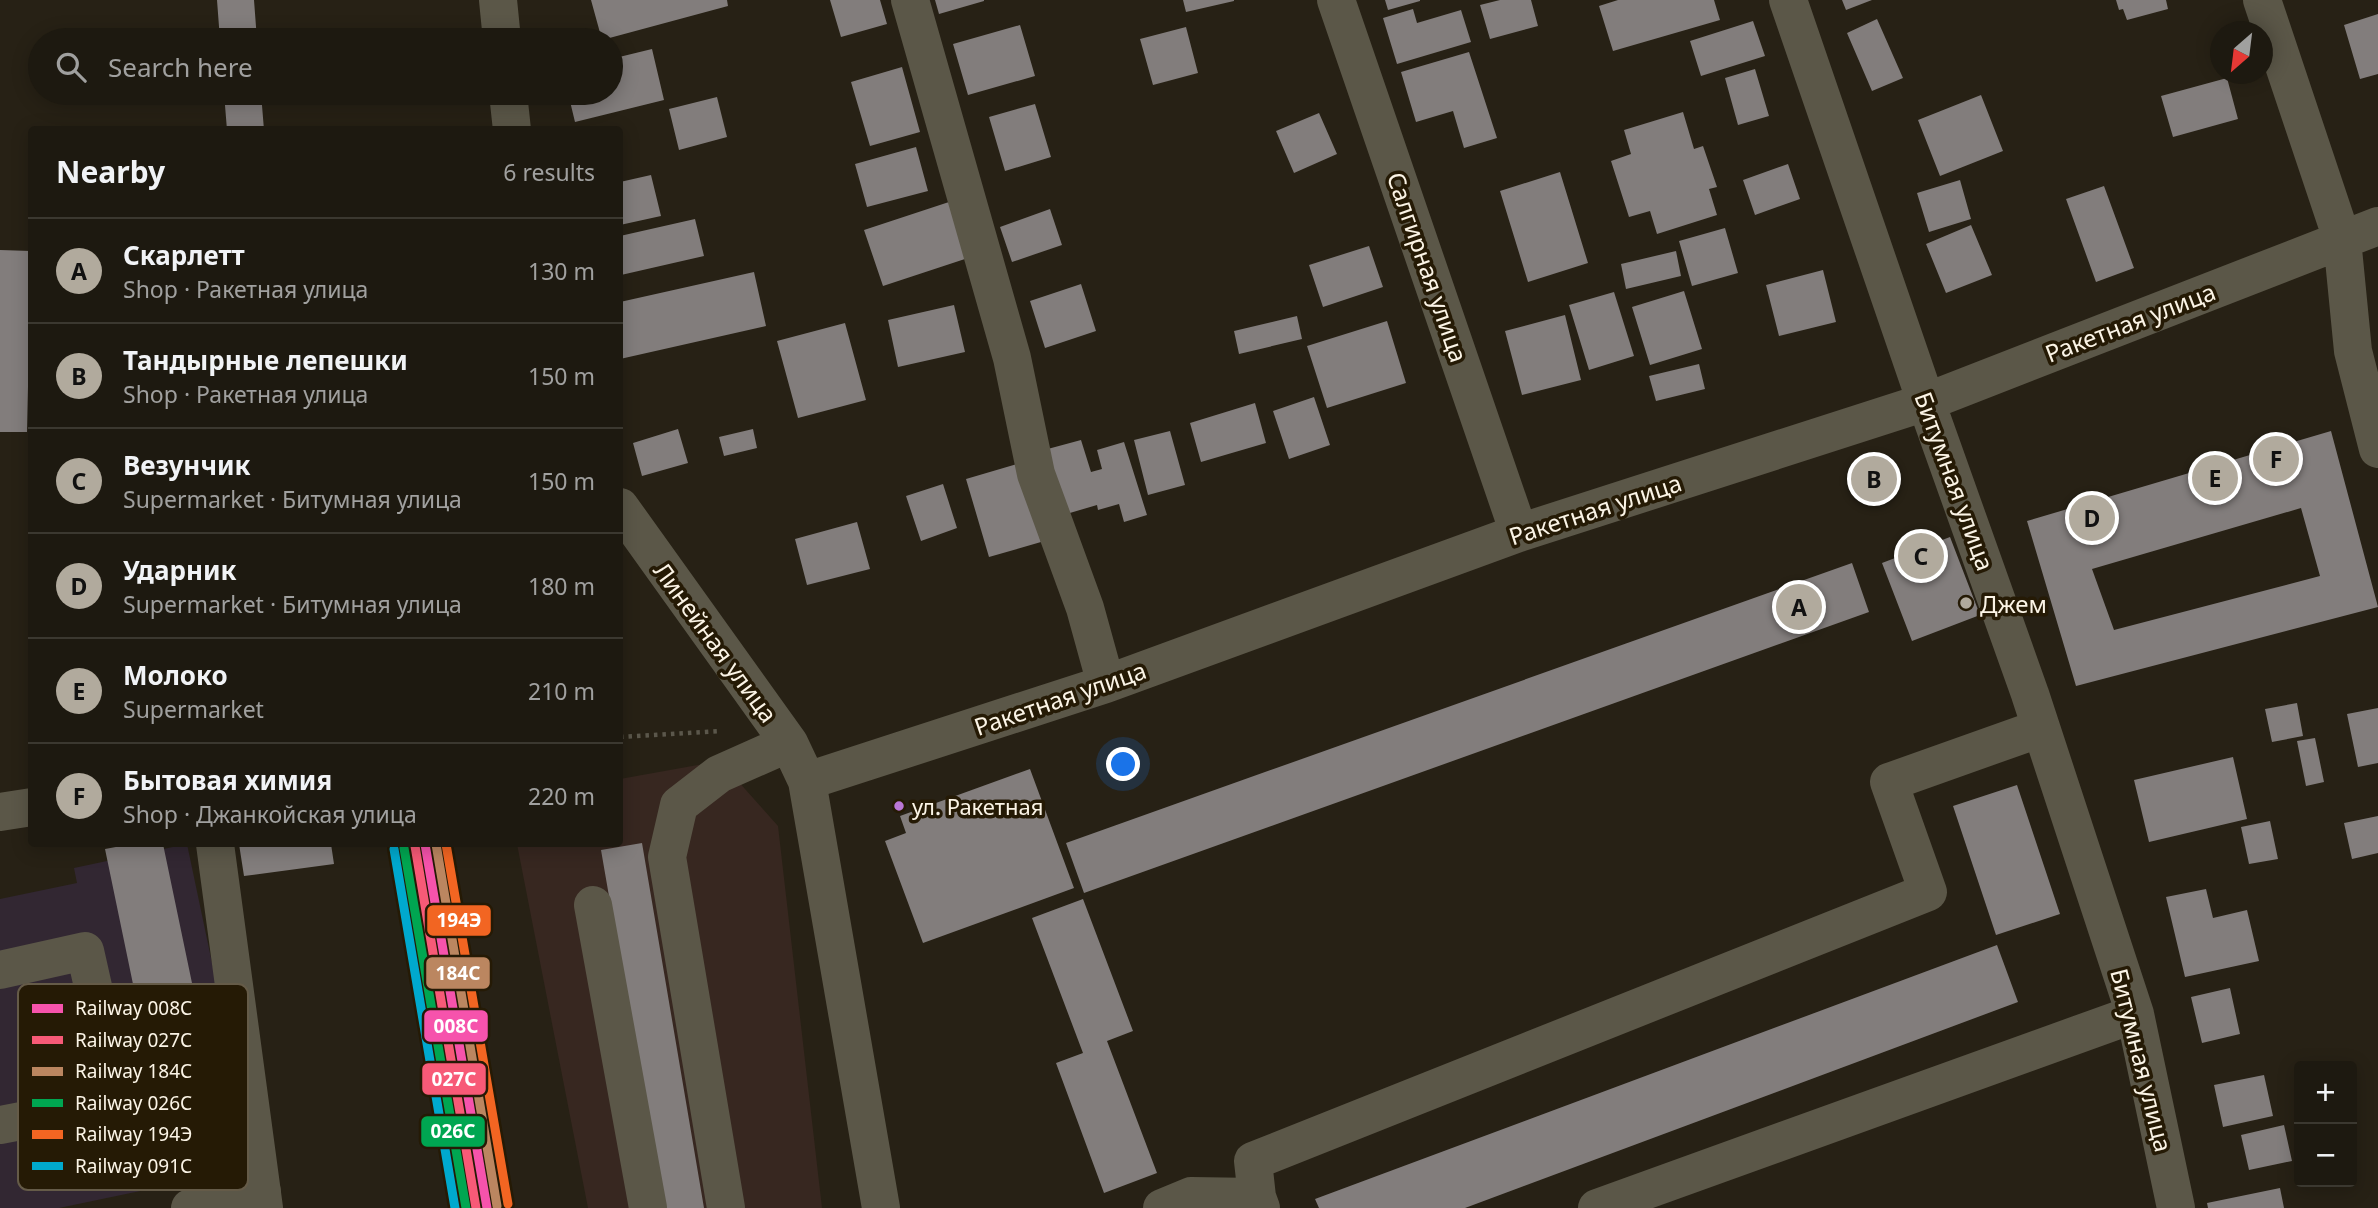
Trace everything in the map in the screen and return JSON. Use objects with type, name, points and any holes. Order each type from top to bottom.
[{"type":"street","points":[[498,0],[501,28]]},
{"type":"street","points":[[911,0],[1012,358],[1036,474],[1085,608],[1106,684]]},
{"type":"street","name":"Салгирная улица","points":[[1336,0],[1520,533]]},
{"type":"street","name":"Битумная улица","points":[[1788,0],[2041,728],[2136,1014],[2176,1208]]},
{"type":"street","points":[[2262,0],[2342,239],[2353,351],[2378,449]]},
{"type":"street","points":[[509,105],[512,126]]},
{"type":"street","name":"Ракетная улица","points":[[807,781],[1106,684],[1520,533],[1926,402],[2378,226]]},
{"type":"street","name":"Линейная улица","points":[[623,511],[789,743],[807,781],[881,1208]]},
{"type":"street","points":[[1162,1208],[1191,1196],[1259,1202],[1253,1161],[1928,892],[1889,782],[2041,728]]},
{"type":"street","points":[[726,1208],[667,858],[679,805],[719,774],[789,743]]},
{"type":"street","points":[[0,812],[28,808]]},
{"type":"street","points":[[215,847],[234,984]]},
{"type":"street","points":[[593,905],[648,1208]]},
{"type":"street","points":[[0,970],[85,951],[92,984]]},
{"type":"street","points":[[1597,1208],[2136,1014]]},
{"type":"street","points":[[190,1208],[263,1200],[248,1089]]},
{"type":"street","points":[[0,1125],[18,1122]]},
{"type":"shaded area","points":[[720,761],[778,826],[822,1208],[588,1208],[518,847],[623,847],[623,778]]},
{"type":"shaded area","points":[[173,847],[188,847],[216,984],[18,984],[18,1190],[145,1190],[59,1208],[0,1208],[0,899],[77,883],[74,868]]},
{"type":"shaded area","points":[[248,1134],[255,1167],[248,1168]]},
{"type":"building","points":[[217,0],[254,0],[256,28],[219,28]]},
{"type":"building","points":[[591,0],[727,0],[728,6],[623,34],[623,28],[599,28]]},
{"type":"building","points":[[830,0],[880,0],[887,24],[841,37]]},
{"type":"building","points":[[935,0],[984,0],[984,1],[939,14]]},
{"type":"building","points":[[1183,0],[1234,0],[1234,1],[1186,12]]},
{"type":"building","points":[[1385,0],[1420,0],[1420,1],[1388,10]]},
{"type":"building","points":[[1500,0],[1531,0],[1538,26],[1490,39],[1480,5]]},
{"type":"building","points":[[1618,0],[1714,0],[1720,20],[1613,51],[1599,6]]},
{"type":"building","points":[[1842,0],[1872,0],[1846,10]]},
{"type":"building","points":[[2116,0],[2166,0],[2168,9],[2127,20],[2123,9],[2119,10]]},
{"type":"building","points":[[1413,9],[1417,23],[1461,10],[1471,42],[1397,64],[1383,18]]},
{"type":"building","points":[[2378,14],[2378,74],[2360,79],[2344,25]]},
{"type":"building","points":[[1877,19],[1903,78],[1872,91],[1847,33]]},
{"type":"building","points":[[1753,21],[1765,56],[1701,76],[1690,41]]},
{"type":"building","points":[[1020,25],[1035,76],[968,95],[953,44]]},
{"type":"building","points":[[1186,27],[1198,73],[1153,85],[1140,39]]},
{"type":"building","points":[[652,49],[664,100],[575,122],[571,105],[623,105],[623,56]]},
{"type":"building","points":[[1469,52],[1497,138],[1464,148],[1453,111],[1416,122],[1401,72]]},
{"type":"building","points":[[902,67],[920,132],[870,146],[851,82]]},
{"type":"building","points":[[1755,69],[1769,116],[1738,125],[1725,78]]},
{"type":"building","points":[[2210,83],[2229,84],[2238,119],[2173,137],[2161,96]]},
{"type":"building","points":[[1981,95],[2003,151],[1940,176],[1918,120]]},
{"type":"building","points":[[717,97],[727,137],[679,150],[669,109]]},
{"type":"building","points":[[1035,104],[1051,157],[1005,171],[989,117]]},
{"type":"building","points":[[225,105],[262,105],[264,126],[227,126]]},
{"type":"building","points":[[1683,112],[1694,149],[1703,146],[1717,187],[1709,189],[1717,215],[1657,234],[1650,211],[1629,217],[1611,161],[1631,154],[1624,130]]},
{"type":"building","points":[[1319,113],[1337,154],[1294,173],[1276,131]]},
{"type":"building","points":[[916,147],[928,191],[867,207],[855,164]]},
{"type":"building","points":[[1788,164],[1800,199],[1755,215],[1743,180]]},
{"type":"building","points":[[1560,172],[1588,263],[1528,282],[1500,191]]},
{"type":"building","points":[[651,175],[661,216],[623,224],[623,181]]},
{"type":"building","points":[[1960,180],[1971,219],[1929,232],[1917,193]]},
{"type":"building","points":[[2104,186],[2134,268],[2096,282],[2066,199]]},
{"type":"building","points":[[952,201],[971,257],[883,286],[864,230]]},
{"type":"building","points":[[1050,209],[1062,245],[1012,262],[1000,227]]},
{"type":"building","points":[[695,219],[704,256],[623,275],[623,235]]},
{"type":"building","points":[[1971,225],[1992,275],[1946,293],[1926,244]]},
{"type":"building","points":[[1725,228],[1738,273],[1692,286],[1679,241]]},
{"type":"building","points":[[1369,246],[1383,287],[1323,307],[1309,265]]},
{"type":"building","points":[[0,250],[28,251],[27,432],[0,432]]},
{"type":"building","points":[[1676,251],[1681,276],[1626,289],[1621,264]]},
{"type":"building","points":[[1823,270],[1836,322],[1779,336],[1766,285]]},
{"type":"building","points":[[754,272],[766,326],[623,358],[623,301]]},
{"type":"building","points":[[1081,284],[1096,331],[1045,348],[1030,301]]},
{"type":"building","points":[[1684,291],[1702,349],[1650,365],[1632,307]]},
{"type":"building","points":[[1614,292],[1634,356],[1589,370],[1569,305]]},
{"type":"building","points":[[954,305],[965,352],[898,367],[888,320]]},
{"type":"building","points":[[1565,315],[1581,380],[1522,395],[1505,331]]},
{"type":"building","points":[[1297,316],[1302,339],[1239,354],[1234,331]]},
{"type":"building","points":[[1387,321],[1406,383],[1327,408],[1307,346]]},
{"type":"building","points":[[845,323],[866,400],[798,418],[777,341]]},
{"type":"building","points":[[1699,364],[1705,389],[1656,401],[1649,376]]},
{"type":"building","points":[[1314,397],[1330,445],[1289,459],[1273,411]]},
{"type":"building","points":[[1255,403],[1266,443],[1201,462],[1190,423]]},
{"type":"building","points":[[678,429],[688,463],[642,476],[633,443]]},
{"type":"building","points":[[753,429],[757,448],[724,456],[719,437]]},
{"type":"building","points":[[1170,431],[1185,485],[1148,495],[1134,440]]},
{"type":"building","points":[[2331,431],[2378,607],[2076,686],[2027,521]],"holes":[[[2301,508],[2320,576],[2114,630],[2092,569]]]},
{"type":"building","points":[[1081,440],[1091,472],[1102,469],[1097,450],[1124,442],[1147,515],[1124,522],[1119,504],[1098,510],[1097,505],[1063,515],[1044,450]]},
{"type":"building","points":[[1017,464],[1041,542],[989,557],[966,479]]},
{"type":"building","points":[[943,484],[957,528],[921,541],[906,496]]},
{"type":"building","points":[[857,522],[870,569],[807,585],[795,539]]},
{"type":"building","points":[[1950,537],[1980,615],[1912,641],[1882,563]]},
{"type":"building","points":[[1852,563],[1869,612],[1084,893],[1066,843]]},
{"type":"building","points":[[2297,703],[2303,736],[2272,742],[2265,709]]},
{"type":"building","points":[[2378,708],[2378,763],[2358,767],[2347,714]]},
{"type":"building","points":[[2315,738],[2324,782],[2306,786],[2297,741]]},
{"type":"building","points":[[2233,757],[2247,819],[2149,842],[2134,780]]},
{"type":"building","points":[[1030,769],[1074,888],[923,943],[885,841],[906,833],[900,816]]},
{"type":"building","points":[[2017,785],[2060,914],[1996,935],[1953,806]]},
{"type":"building","points":[[2378,816],[2378,853],[2352,859],[2344,823]]},
{"type":"building","points":[[2270,821],[2278,859],[2249,864],[2241,827]]},
{"type":"building","points":[[642,843],[704,1208],[663,1208],[601,850]]},
{"type":"building","points":[[164,847],[192,984],[133,984],[105,849]]},
{"type":"building","points":[[239,847],[331,847],[334,864],[244,876]]},
{"type":"building","points":[[2206,889],[2213,918],[2247,910],[2259,961],[2185,977],[2166,897]]},
{"type":"building","points":[[1083,899],[1133,1031],[1107,1041],[1157,1173],[1104,1193],[1056,1063],[1083,1053],[1032,918]]},
{"type":"building","points":[[1997,945],[2018,1002],[1465,1208],[1319,1208],[1315,1199]]},
{"type":"building","points":[[2230,988],[2240,1034],[2202,1043],[2191,997]]},
{"type":"building","points":[[2264,1075],[2273,1116],[2223,1127],[2214,1085]]},
{"type":"building","points":[[2284,1125],[2292,1161],[2249,1170],[2241,1135]]},
{"type":"building","points":[[2280,1188],[2284,1208],[2208,1208],[2207,1203]]},
{"type":"rail line","name":"027С","points":[[415,847],[476,1208]]},
{"type":"rail line","name":"008С","points":[[426,847],[487,1208]]},
{"type":"rail line","name":"184С","points":[[437,847],[497,1206]]},
{"type":"rail line","name":"194Э","points":[[447,847],[508,1204]]},
{"type":"rail line","name":"026С","points":[[404,848],[466,1208]]},
{"type":"rail line","name":"091С","points":[[394,849],[455,1208]]},
{"type":"place","name":"Бытовая химия","points":[[2276,459]]},
{"type":"place","name":"Молоко","points":[[2215,478]]},
{"type":"place","name":"Тандырные лепешки","points":[[1874,479]]},
{"type":"place","name":"Ударник","points":[[2092,518]]},
{"type":"place","name":"Везунчик","points":[[1921,556]]},
{"type":"place","name":"Джем","points":[[1966,603]]},
{"type":"place","name":"Скарлетт","points":[[1799,607]]},
{"type":"place","name":"ул. Ракетная","points":[[899,806]]}]
